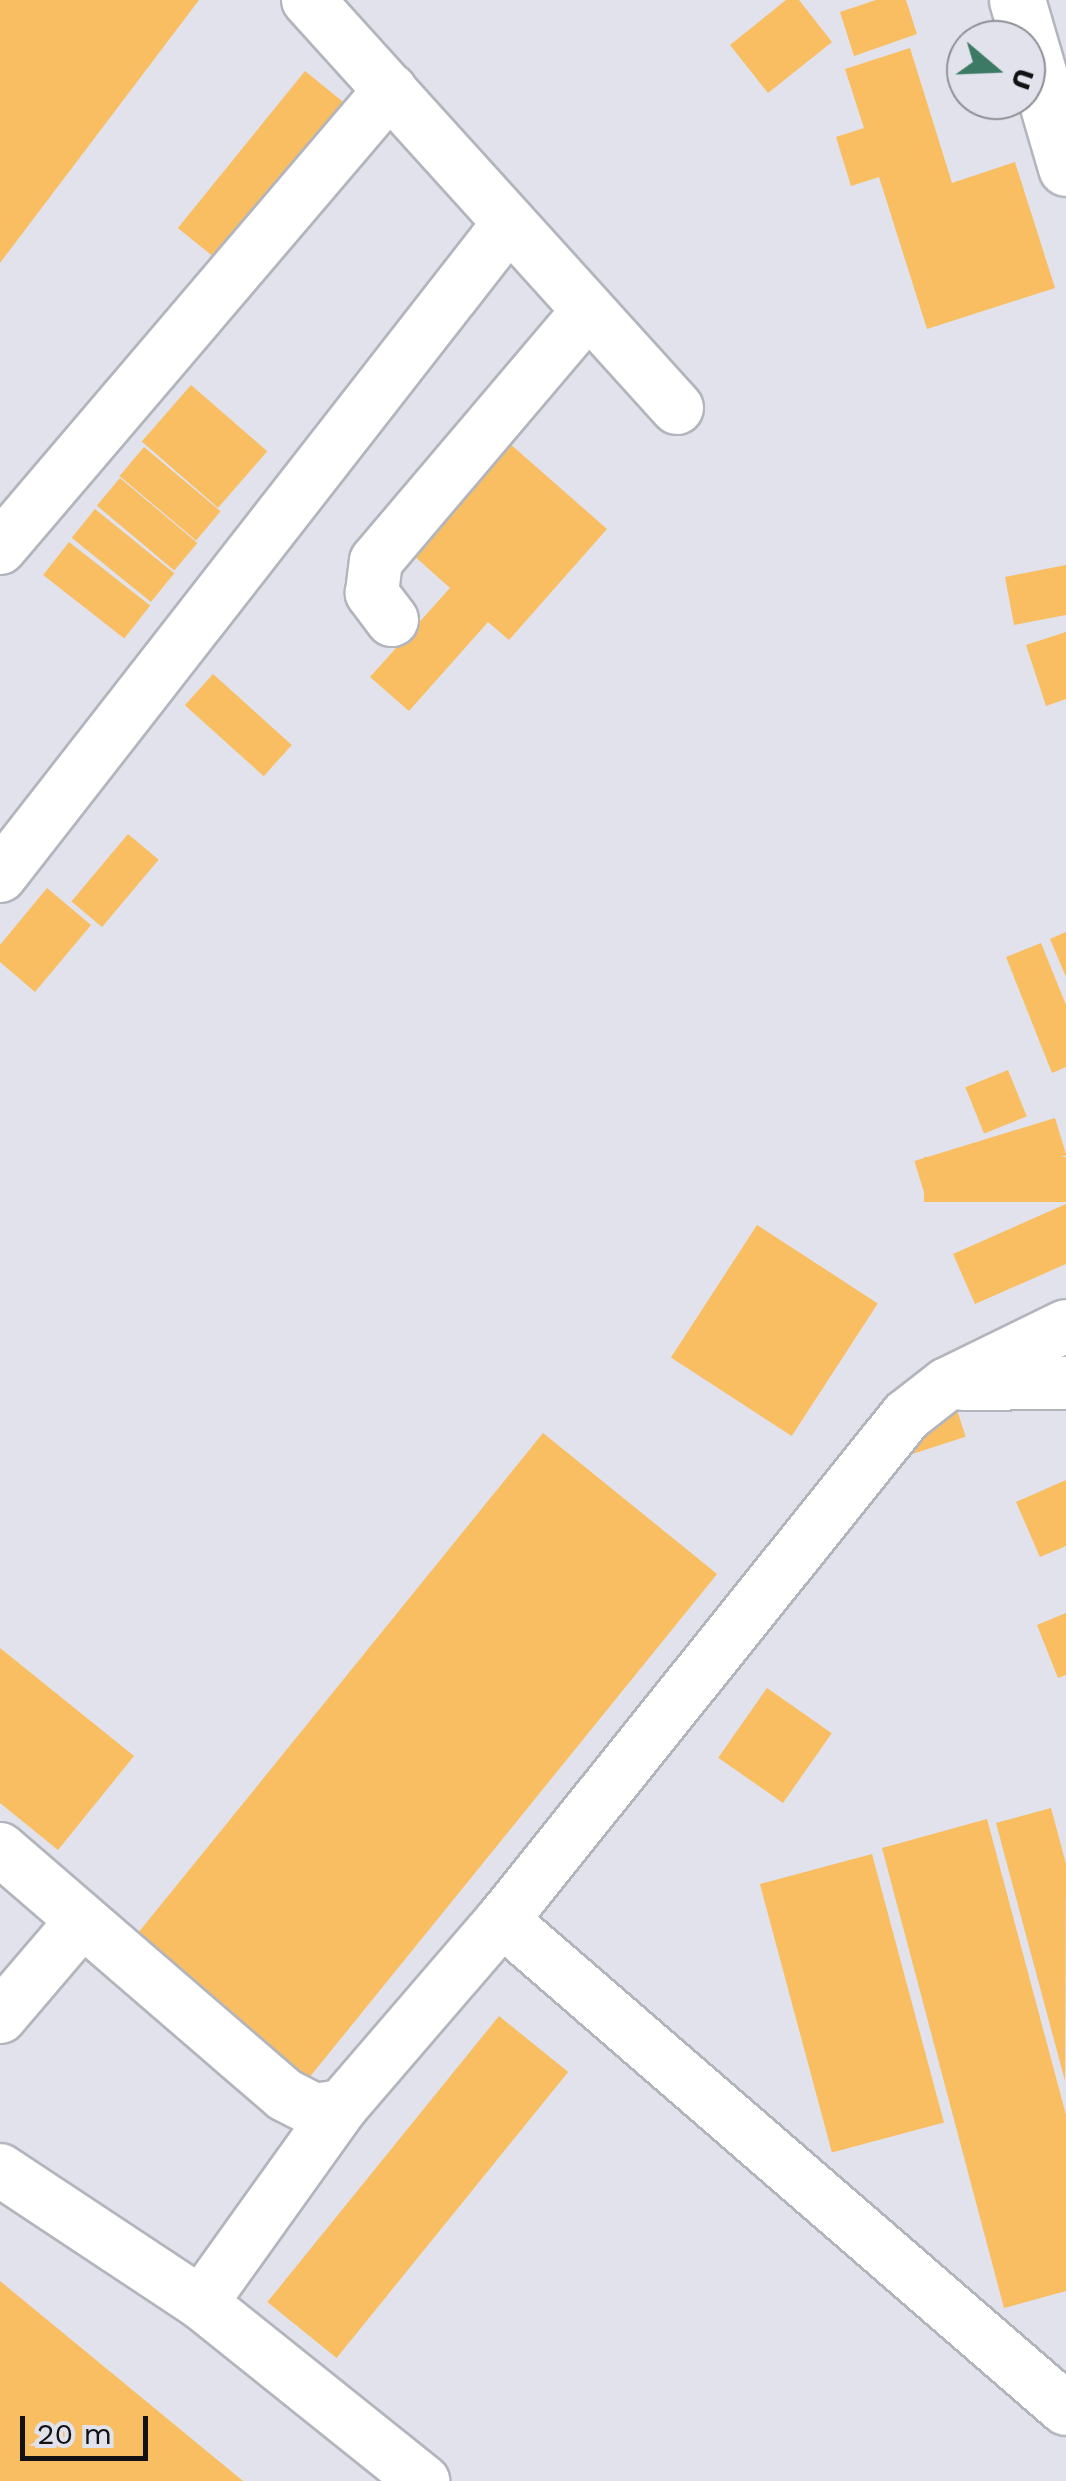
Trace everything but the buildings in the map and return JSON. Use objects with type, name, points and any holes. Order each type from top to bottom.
[{"type":"main road","points":[[1017,0],[1066,168]]},
{"type":"lane","points":[[308,0],[676,408]]},
{"type":"lane","points":[[0,548],[390,90]]},
{"type":"lane","points":[[0,876],[509,223]]},
{"type":"lane","points":[[392,620],[372,593],[376,560],[587,312]]},
{"type":"lane","points":[[201,2303],[342,2106],[502,1920],[906,1416],[947,1384],[1066,1326]]},
{"type":"lane","points":[[947,1384],[1066,1383]]},
{"type":"lane","points":[[0,1849],[284,2095],[314,2110],[342,2106]]},
{"type":"lane","points":[[0,2017],[82,1920]]},
{"type":"lane","points":[[502,1920],[1066,2409]]},
{"type":"lane","points":[[0,2170],[201,2303],[423,2481]]}]
